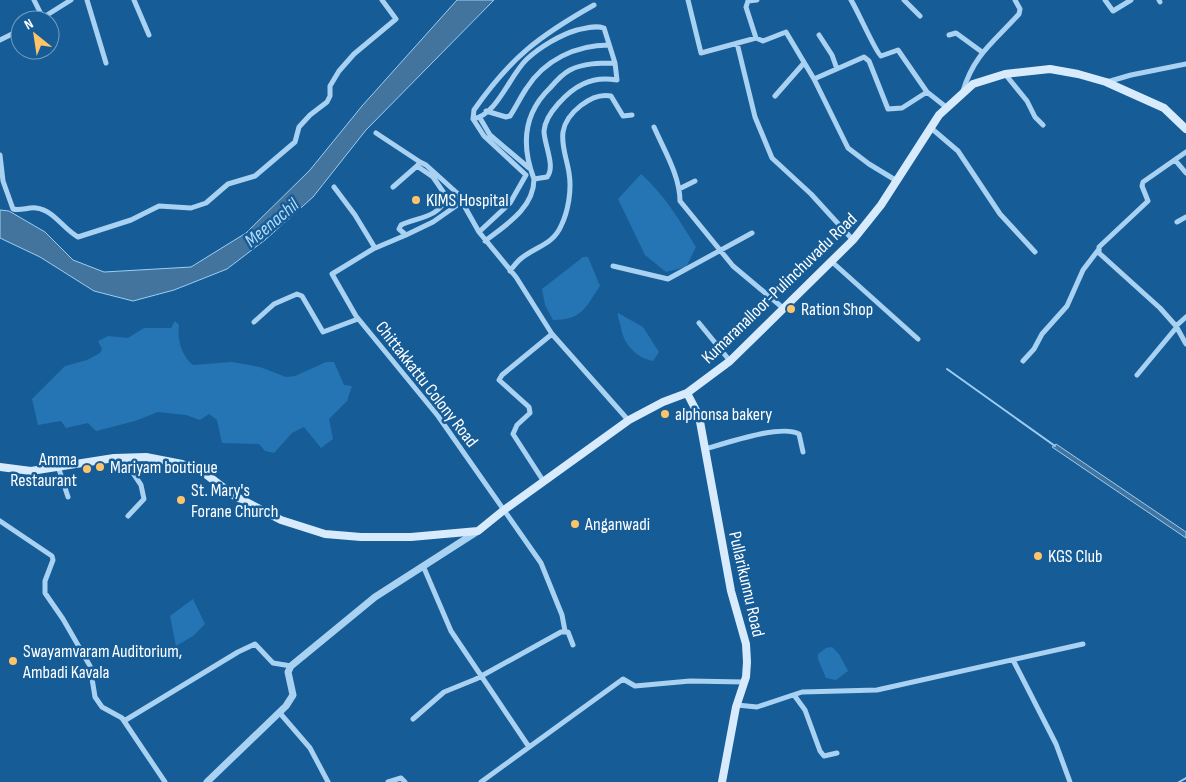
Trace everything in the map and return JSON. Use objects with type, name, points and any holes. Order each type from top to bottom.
[{"type":"main road","name":"Kumaranalloor-Pulinchuvadu Road","points":[[478,532],[504,510],[629,421],[663,402],[687,394],[730,361],[853,240],[897,181],[946,107],[973,84],[1004,74],[1050,68],[1106,82],[1164,108],[1186,129]]},
{"type":"main road","name":"Pullarikunnu Road","points":[[687,394],[699,416],[731,591],[746,644],[747,662],[744,682],[737,705],[722,782]]},
{"type":"main road","points":[[0,467],[31,471],[146,456],[182,464],[203,472],[233,495],[281,520],[325,534],[362,537],[411,537],[478,532]]},
{"type":"street","points":[[56,10],[72,0]]},
{"type":"street","points":[[87,0],[106,63]]},
{"type":"street","points":[[134,0],[149,35]]},
{"type":"street","points":[[0,156],[3,181],[13,209],[36,208],[47,212],[78,237],[131,220],[159,206],[191,208],[206,203],[228,184],[255,176],[295,142],[299,128],[310,115],[327,102],[330,96],[330,86],[339,72],[354,54],[396,19],[382,0]]},
{"type":"street","points":[[688,0],[701,53],[756,38],[763,41],[786,32],[814,79],[836,127],[851,152],[897,181]]},
{"type":"street","points":[[756,38],[746,7],[748,1],[757,0]]},
{"type":"street","points":[[851,0],[873,40],[878,54]]},
{"type":"street","points":[[904,0],[920,16]]},
{"type":"street","points":[[963,91],[982,52],[994,37],[1018,14],[1020,9],[1015,0]]},
{"type":"street","points":[[1105,0],[1113,11],[1131,0]]},
{"type":"street","points":[[479,232],[510,203],[526,175],[484,136],[473,119],[474,110],[508,65],[531,44],[594,5]]},
{"type":"street","points":[[473,119],[480,118],[496,102],[509,80],[526,59],[563,36],[589,27],[604,28],[615,62],[617,80],[600,79],[582,84],[554,110],[544,131],[550,173],[548,177],[534,179]]},
{"type":"street","points":[[949,35],[956,33],[982,52]]},
{"type":"street","points":[[819,35],[832,55],[837,69]]},
{"type":"street","points":[[738,43],[755,117],[772,158],[811,194],[853,240]]},
{"type":"street","points":[[486,111],[506,117],[510,116],[526,88],[551,62],[576,49],[609,45]]},
{"type":"street","points":[[814,79],[865,57],[878,54],[881,56],[898,50],[927,92],[946,107]]},
{"type":"street","points":[[865,57],[888,109],[902,108],[927,92]]},
{"type":"street","points":[[528,168],[525,134],[531,112],[543,94],[570,70],[592,64],[615,62]]},
{"type":"street","points":[[775,96],[804,63]]},
{"type":"street","points":[[1106,82],[1186,64]]},
{"type":"street","points":[[1004,74],[1027,101],[1035,117],[1043,125]]},
{"type":"street","points":[[510,271],[522,257],[553,240],[562,224],[569,193],[570,175],[562,134],[572,115],[590,99],[606,95],[611,96],[623,116],[632,115]]},
{"type":"street","points":[[480,118],[490,136],[528,168],[534,179],[531,197],[522,210],[485,241]]},
{"type":"street","points":[[654,127],[679,189],[680,201],[733,266],[783,308]]},
{"type":"street","points":[[931,128],[958,151],[994,208],[1035,252]]},
{"type":"street","points":[[376,133],[457,193],[463,200],[485,241],[510,271],[552,334],[629,421]]},
{"type":"street","points":[[1023,361],[1067,306],[1083,270],[1099,249],[1112,233],[1148,201],[1142,186],[1143,182],[1186,152]]},
{"type":"street","points":[[1176,160],[1186,173]]},
{"type":"street","points":[[392,188],[418,164]]},
{"type":"street","points":[[406,235],[400,229],[401,225],[431,215],[444,203],[446,196],[433,177],[418,164]]},
{"type":"street","points":[[679,189],[695,181]]},
{"type":"street","points":[[334,187],[355,215],[375,248],[433,222],[463,200]]},
{"type":"street","points":[[1177,222],[1186,218]]},
{"type":"street","points":[[613,266],[668,279],[752,234]]},
{"type":"street","name":"Chittakkattu Colony Road","points":[[375,248],[332,273],[358,319],[438,416],[540,563],[562,615],[565,631],[568,632],[573,645]]},
{"type":"street","points":[[1099,249],[1099,253],[1106,261],[1132,282],[1176,327],[1186,344]]},
{"type":"street","points":[[831,261],[918,339]]},
{"type":"street","points":[[254,322],[274,304],[298,294],[302,296],[323,332],[358,319]]},
{"type":"street","points":[[1137,375],[1186,317]]},
{"type":"street","points":[[699,322],[730,361]]},
{"type":"street","points":[[544,482],[513,434],[517,425],[530,413],[529,407],[499,380],[502,375],[552,334]]},
{"type":"street","points":[[705,449],[771,433],[793,431],[799,434],[803,452]]},
{"type":"street","points":[[123,458],[141,485],[144,499],[128,516]]},
{"type":"street","points":[[58,466],[68,496]]},
{"type":"street","points":[[0,521],[52,556],[54,560],[45,581],[45,593],[63,619],[90,666],[95,697],[102,706],[124,721],[165,782]]},
{"type":"street","points":[[207,782],[279,712],[293,695],[288,672],[291,666],[375,597],[424,568],[478,532]]},
{"type":"street","points":[[424,568],[451,631],[529,747]]},
{"type":"street","points":[[413,718],[444,692],[481,676],[565,631]]},
{"type":"street","points":[[124,721],[238,652],[255,644],[273,663],[291,666]]},
{"type":"street","points":[[737,705],[757,707],[794,695],[820,690],[855,692],[877,690],[1083,644]]},
{"type":"street","points":[[1013,660],[1056,744],[1070,782]]},
{"type":"street","points":[[481,782],[623,679],[633,686],[690,681],[744,682]]},
{"type":"street","points":[[794,695],[805,710],[820,751],[824,756],[837,753]]},
{"type":"street","points":[[279,712],[310,748],[328,782]]},
{"type":"street","points":[[388,782],[401,778],[405,782]]},
{"type":"shaded area","points":[[641,174],[664,199],[696,247],[686,267],[666,272],[645,255],[618,199]]},
{"type":"shaded area","points":[[583,257],[588,257],[600,286],[577,315],[570,318],[553,320],[545,305],[542,289]]},
{"type":"shaded area","points":[[618,313],[643,327],[659,352],[653,361],[641,357],[631,349],[622,334]]},
{"type":"shaded area","points":[[175,321],[179,325],[179,341],[183,352],[193,365],[232,362],[260,367],[286,377],[295,376],[326,362],[334,362],[344,385],[352,386],[347,401],[329,419],[333,439],[321,448],[304,427],[292,433],[274,453],[265,451],[259,444],[222,443],[217,420],[209,414],[200,420],[186,415],[158,412],[135,421],[96,431],[88,423],[66,428],[61,421],[38,425],[32,399],[65,366],[87,360],[100,353],[102,349],[98,341],[108,336],[128,338],[144,328],[171,328]]},
{"type":"shaded area","points":[[193,599],[205,624],[193,636],[176,646],[170,616]]},
{"type":"shaded area","points":[[832,647],[839,654],[848,671],[836,680],[826,678],[818,659],[818,654],[826,648]]},
{"type":"water","name":"Meenachil","points":[[457,0],[494,0],[366,130],[313,197],[265,240],[227,269],[174,290],[133,301],[94,291],[40,257],[0,238],[0,210],[9,211],[45,232],[73,260],[104,272],[191,267],[246,233],[310,170],[362,106]]},
{"type":"water","points":[[1056,444],[1186,532],[1186,538],[1052,447]]},
{"type":"waterway","points":[[947,369],[1055,446]]},
{"type":"waterway","points":[[1179,782],[1186,778]]},
{"type":"place","name":"KIMS Hospital","points":[[416,200]]},
{"type":"place","name":"Ration Shop","points":[[791,309]]},
{"type":"place","name":"alphonsa bakery","points":[[665,414]]},
{"type":"place","name":"Mariyam boutique","points":[[100,467]]},
{"type":"place","name":"Amma Restaurant","points":[[87,469]]},
{"type":"place","name":"St. Mary's Forane Church","points":[[181,500]]},
{"type":"place","name":"Anganwadi","points":[[575,524]]},
{"type":"place","name":"KGS Club","points":[[1038,556]]},
{"type":"place","name":"Swayamvaram Auditorium, Ambadi Kavala","points":[[13,661]]}]
